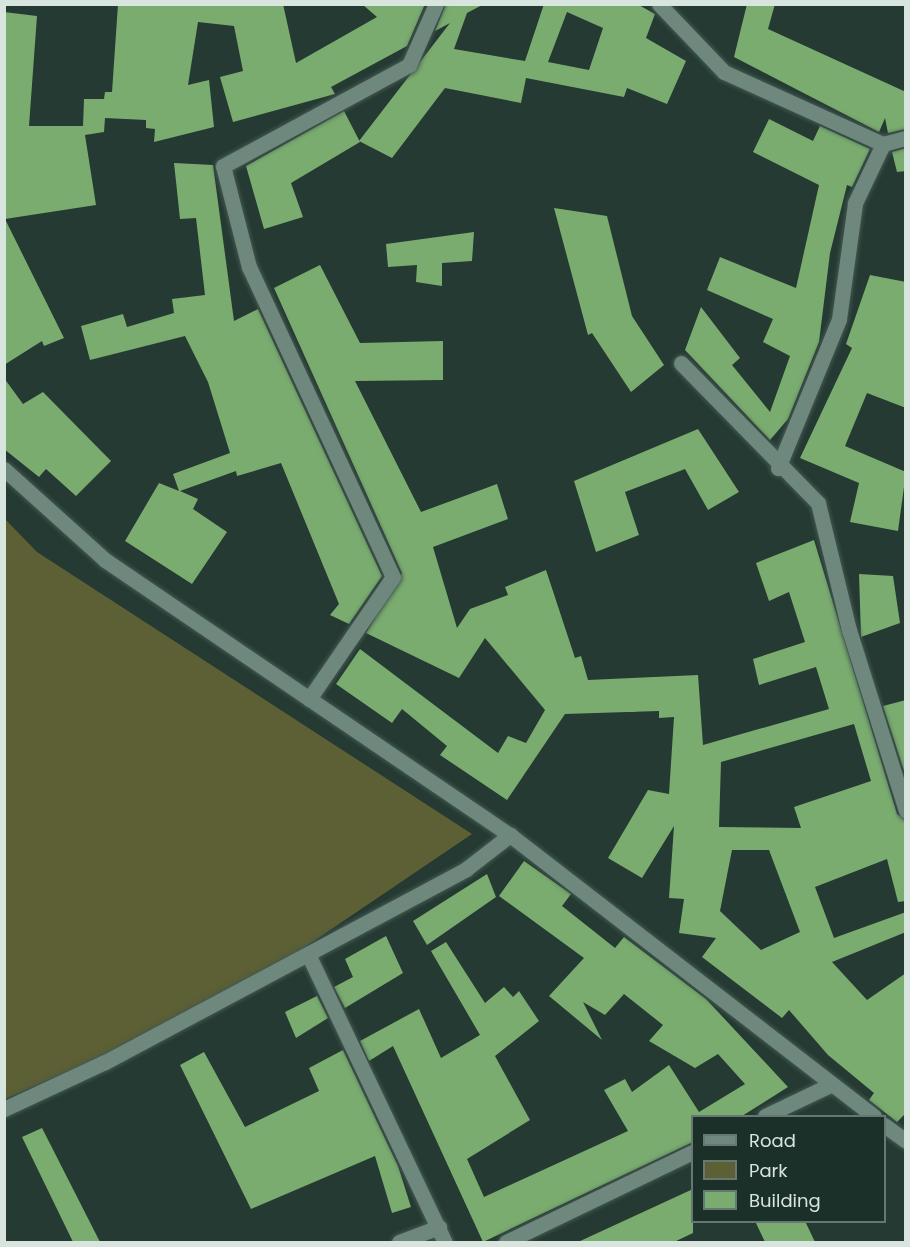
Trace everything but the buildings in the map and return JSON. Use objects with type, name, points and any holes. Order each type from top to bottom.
[{"type":"street","points":[[309,699],[393,578],[249,267],[223,166],[409,65],[436,4]]},
{"type":"street","points":[[659,4],[724,72],[883,144],[906,138]]},
{"type":"street","points":[[778,468],[839,319],[855,203],[883,144]]},
{"type":"street","points":[[681,363],[778,468],[818,503],[849,630],[906,811]]},
{"type":"street","points":[[4,469],[105,560],[510,835],[873,1115]]},
{"type":"street","points":[[4,1109],[105,1062],[466,869],[510,835]]},
{"type":"street","points":[[308,954],[445,1242]]},
{"type":"street","points":[[767,1115],[832,1084]]},
{"type":"street","points":[[886,1126],[906,1141]]},
{"type":"street","points":[[506,1242],[691,1153]]},
{"type":"street","points":[[399,1242],[439,1227]]},
{"type":"green space","points":[[4,518],[37,552],[472,834],[218,1006],[5,1099]]}]
